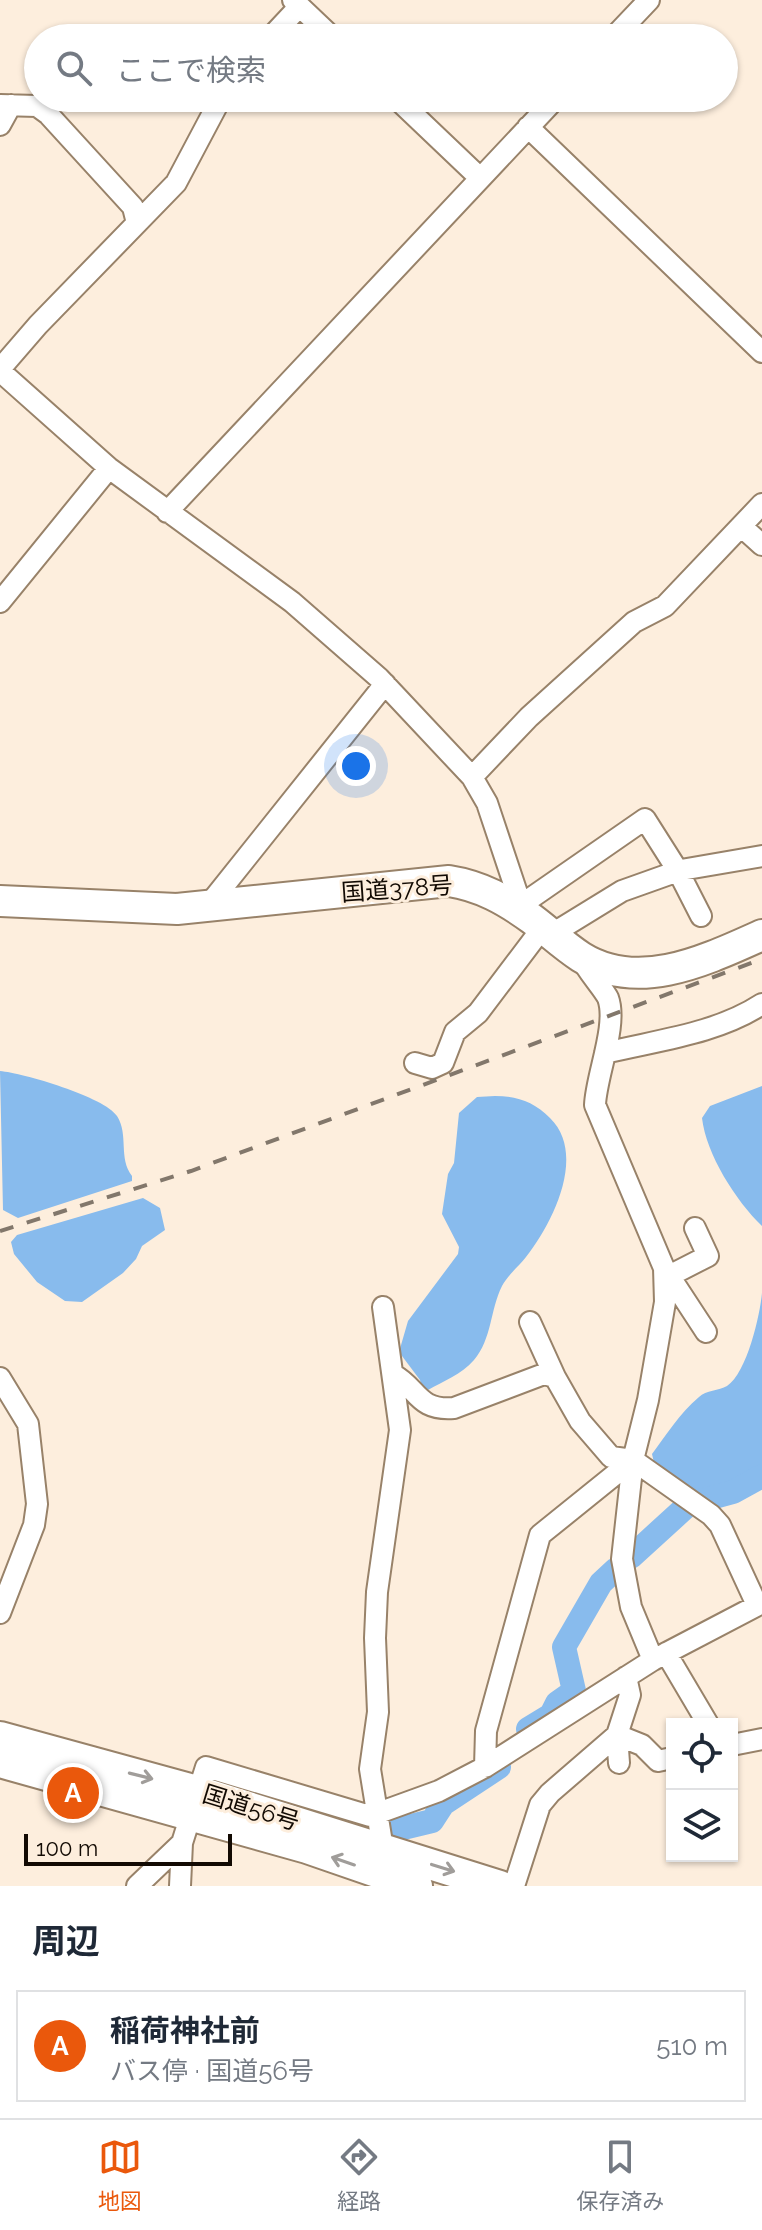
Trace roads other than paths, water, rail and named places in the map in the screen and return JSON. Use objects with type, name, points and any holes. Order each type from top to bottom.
[{"type":"highway","name":"国道378号","points":[[0,901],[125,908],[207,907],[449,881],[467,884],[502,898],[535,919],[580,956],[620,972],[664,971],[762,935]]},
{"type":"highway","name":"国道56号","points":[[0,1737],[190,1816],[383,1849],[500,1886]]},
{"type":"highway","name":"国道56号","points":[[0,1762],[307,1848],[417,1886]]},
{"type":"street","points":[[624,24],[641,3]]},
{"type":"street","points":[[281,24],[296,4],[318,24]]},
{"type":"street","points":[[0,125],[5,105]]},
{"type":"street","points":[[45,112],[133,207],[137,223]]},
{"type":"street","points":[[214,112],[176,183],[0,370],[109,468],[329,631],[385,684],[472,777],[487,803],[535,919]]},
{"type":"street","points":[[411,112],[480,178]]},
{"type":"street","points":[[167,512],[542,112]]},
{"type":"street","points":[[528,127],[762,352]]},
{"type":"street","points":[[0,602],[109,468]]},
{"type":"street","points":[[472,777],[529,717],[634,622],[665,606],[762,504]]},
{"type":"street","points":[[741,526],[762,545]]},
{"type":"street","points":[[207,907],[385,684]]},
{"type":"street","points":[[535,919],[531,898],[645,819],[678,871],[701,916]]},
{"type":"street","points":[[415,1063],[432,1068],[443,1063],[455,1032],[478,1013],[535,919],[678,871],[762,856]]},
{"type":"street","points":[[580,956],[609,1002],[605,1053],[598,1075],[595,1105],[660,1251],[668,1277],[706,1332]]},
{"type":"street","points":[[605,1053],[708,1029],[762,1004]]},
{"type":"street","points":[[668,1277],[708,1256],[695,1228]]},
{"type":"street","points":[[668,1277],[648,1400],[633,1460],[622,1559],[631,1607],[660,1657],[704,1718]]},
{"type":"street","points":[[383,1307],[400,1430],[377,1592],[378,1712],[370,1769],[383,1849]]},
{"type":"street","points":[[180,1886],[190,1816],[206,1767],[364,1816],[376,1813],[439,1791],[485,1767],[626,1677],[760,1604],[720,1525],[694,1502],[633,1460],[611,1457],[580,1421],[555,1377],[530,1322]]},
{"type":"street","points":[[394,1375],[417,1398],[442,1409],[454,1408],[544,1374],[555,1377]]},
{"type":"street","points":[[0,1379],[28,1424],[37,1504],[34,1525],[0,1613]]},
{"type":"street","points":[[485,1767],[486,1731],[540,1535],[633,1460]]},
{"type":"street","points":[[619,1763],[617,1735],[629,1706],[626,1677]]},
{"type":"street","points":[[617,1735],[642,1745],[658,1761],[666,1759]]},
{"type":"street","points":[[514,1886],[540,1805],[617,1735]]},
{"type":"street","points":[[738,1744],[762,1739]]},
{"type":"street","points":[[137,1886],[190,1816]]},
{"type":"water","points":[[0,1071],[63,1087],[109,1109],[121,1123],[125,1162],[132,1181],[18,1218],[3,1210]]},
{"type":"water","points":[[762,1086],[762,1226],[742,1204],[724,1176],[709,1147],[702,1118],[710,1106]]},
{"type":"water","points":[[477,1097],[511,1097],[538,1108],[561,1133],[566,1150],[562,1188],[536,1243],[502,1286],[480,1352],[463,1370],[428,1390],[422,1388],[420,1380],[399,1352],[408,1321],[458,1254],[459,1247],[442,1214],[448,1174],[454,1163],[459,1113]]},
{"type":"water","points":[[143,1198],[160,1208],[165,1230],[142,1246],[136,1259],[123,1273],[82,1302],[65,1301],[37,1282],[14,1254],[11,1242],[17,1235]]},
{"type":"water","points":[[762,1293],[762,1470],[734,1486],[698,1495],[655,1467],[652,1454],[679,1417],[699,1397],[727,1386],[741,1369],[751,1343]]},
{"type":"waterway","points":[[631,1557],[689,1504],[733,1492],[762,1476]]},
{"type":"waterway","points":[[528,1729],[551,1715],[557,1703],[574,1691],[564,1647],[601,1583],[615,1570]]},
{"type":"waterway","points":[[395,1825],[403,1828],[432,1821],[443,1804],[499,1767]]},
{"type":"railway","points":[[0,1231],[191,1171],[762,959]]},
{"type":"place","name":"稲荷神社前","points":[[73,1793]]}]
